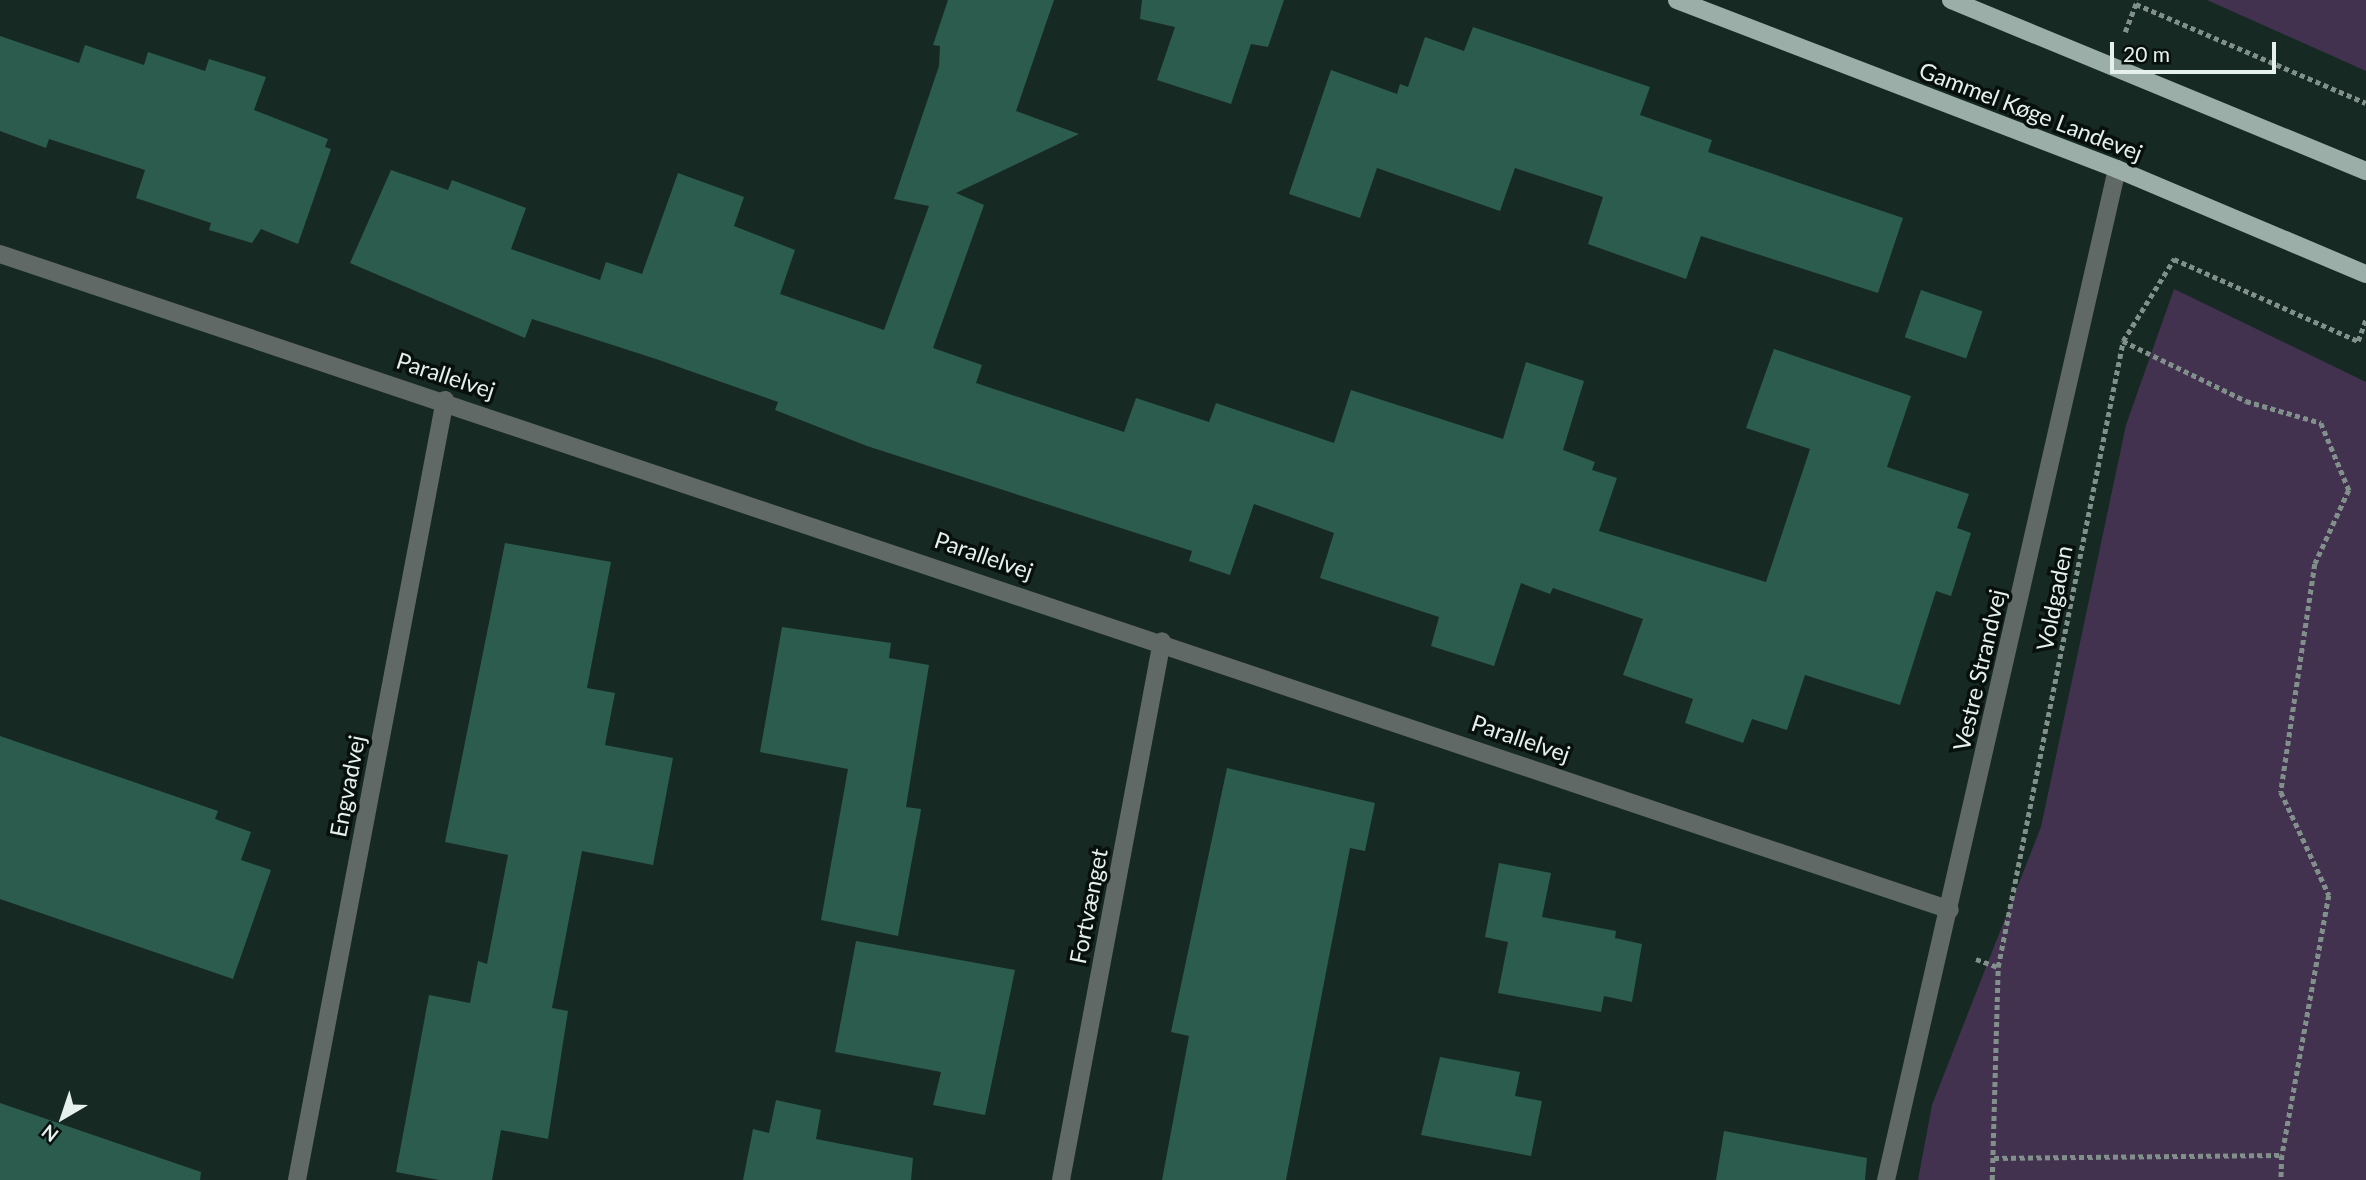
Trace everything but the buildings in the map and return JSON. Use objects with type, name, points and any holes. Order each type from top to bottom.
[{"type":"main road","name":"Gammel Køge Landevej","points":[[1676,0],[2117,169],[2366,274]]},
{"type":"main road","points":[[1951,0],[2366,171]]},
{"type":"street","name":"Vestre Strandvej","points":[[1886,1180],[1950,910],[2117,169]]},
{"type":"street","name":"Parallelvej","points":[[0,254],[1162,641],[1950,910]]},
{"type":"street","name":"Engvadvej","points":[[297,1180],[445,400]]},
{"type":"street","name":"Fortvænget","points":[[1061,1180],[1162,641]]},
{"type":"path","points":[[2137,0],[2136,4],[2366,103]]},
{"type":"path","name":"Voldgaden","points":[[1992,1180],[1998,967],[2123,341],[2174,259],[2358,341],[2366,319]]},
{"type":"path","points":[[2123,341],[2246,401],[2321,423],[2350,490],[2315,564],[2281,792],[2329,895],[2282,1155],[2281,1180]]},
{"type":"path","points":[[1994,1158],[2282,1155]]},
{"type":"shaded area","points":[[2207,0],[2366,0],[2366,71]]},
{"type":"shaded area","points":[[2174,289],[2366,382],[2366,1180],[1918,1180],[1932,1105],[2041,827],[2126,425]]}]
